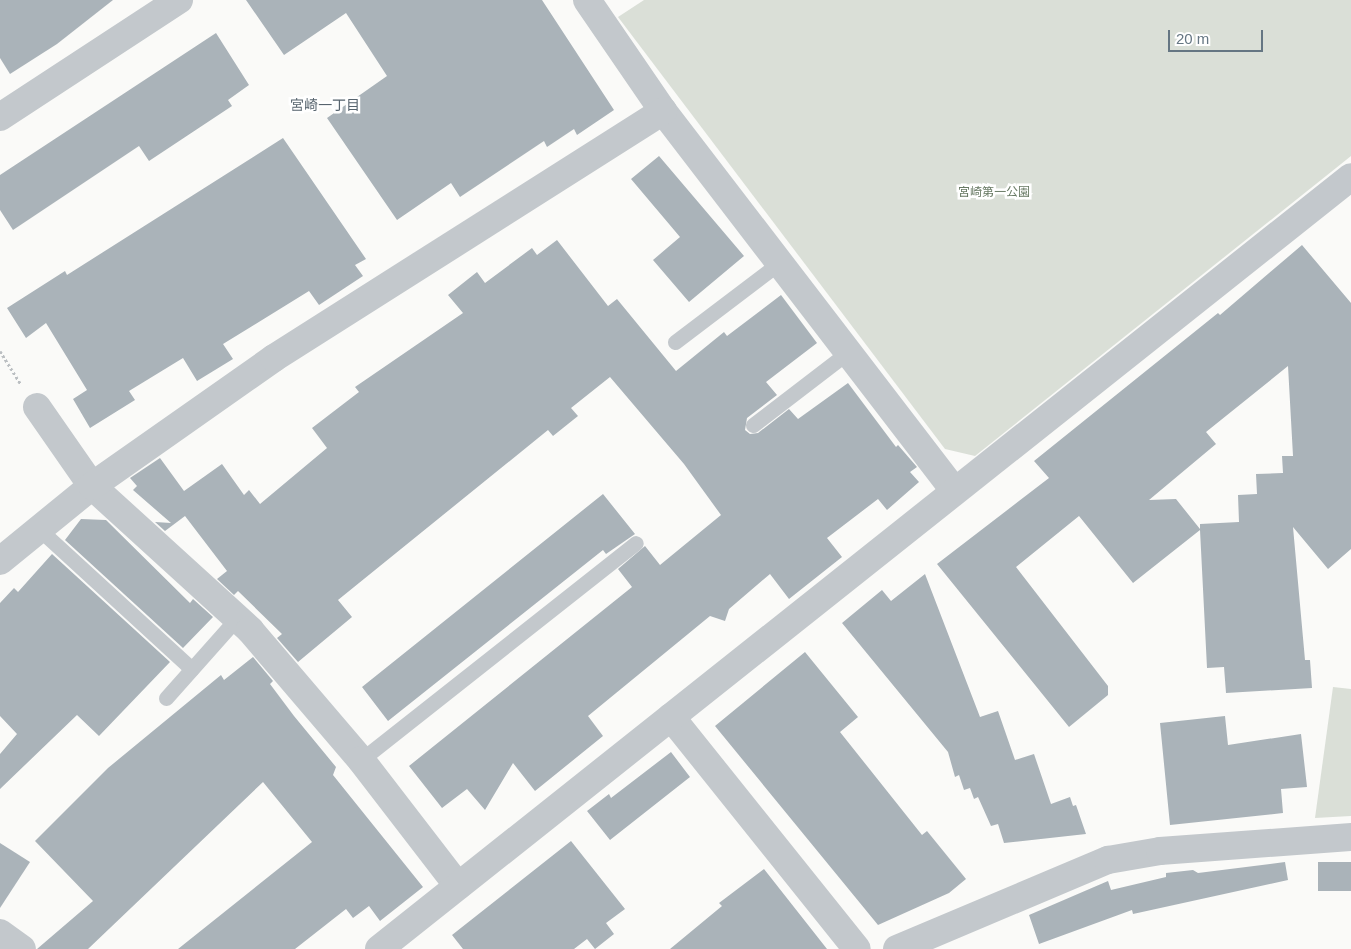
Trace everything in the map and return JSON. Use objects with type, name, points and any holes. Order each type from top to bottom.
[{"type":"street","points":[[0,117],[179,0]]},
{"type":"street","points":[[587,0],[663,111],[955,491]]},
{"type":"street","points":[[0,560],[92,486],[274,358],[663,111]]},
{"type":"street","points":[[379,949],[1351,177]]},
{"type":"street","points":[[37,407],[92,486],[237,618],[361,760],[458,886]]},
{"type":"street","points":[[671,717],[849,946]]},
{"type":"street","points":[[896,949],[1108,860],[1160,852],[1351,837]]},
{"type":"street","points":[[0,932],[22,949]]},
{"type":"lane","points":[[675,342],[779,263]]},
{"type":"lane","points":[[753,425],[848,352]]},
{"type":"lane","points":[[39,529],[192,670]]},
{"type":"lane","points":[[361,760],[636,543]]},
{"type":"lane","points":[[166,698],[237,618]]},
{"type":"path","points":[[0,352],[37,407]]},
{"type":"green space","name":"宮崎第一公園","points":[[644,0],[1351,0],[1351,156],[975,456],[945,449],[618,17]]},
{"type":"green space","points":[[1333,687],[1351,689],[1351,816],[1315,818]]},
{"type":"building","points":[[0,0],[113,0],[57,44],[10,74],[0,58]]},
{"type":"building","points":[[246,0],[542,0],[614,110],[577,135],[574,129],[547,147],[544,141],[460,197],[451,183],[397,220],[327,118],[387,76],[346,13],[284,55]]},
{"type":"building","points":[[216,33],[249,85],[228,100],[232,106],[149,161],[139,146],[13,230],[0,210],[0,175]]},
{"type":"building","points":[[283,138],[366,259],[355,265],[363,276],[319,305],[309,291],[223,344],[233,359],[197,381],[183,358],[129,391],[135,400],[90,428],[73,399],[87,390],[46,323],[26,338],[7,308],[65,271],[67,275]]},
{"type":"building","points":[[659,156],[744,256],[689,302],[653,260],[680,237],[631,179]]},
{"type":"building","points":[[557,240],[608,306],[617,299],[676,371],[724,332],[727,336],[781,295],[817,343],[766,382],[777,395],[747,418],[745,430],[750,434],[758,433],[789,409],[798,419],[848,383],[896,447],[898,445],[917,467],[910,472],[919,482],[887,510],[878,499],[827,538],[842,557],[789,599],[770,574],[729,609],[725,621],[710,616],[588,716],[603,736],[535,791],[513,763],[485,810],[467,789],[442,808],[409,766],[632,587],[618,569],[645,546],[660,565],[721,515],[684,464],[610,377],[571,408],[578,416],[553,436],[548,430],[338,600],[352,617],[298,662],[277,638],[282,634],[238,591],[234,595],[217,579],[227,571],[185,516],[165,531],[155,522],[171,523],[133,490],[137,486],[130,478],[160,458],[184,491],[222,464],[244,495],[249,490],[260,504],[327,448],[312,428],[359,392],[355,387],[463,313],[448,295],[477,272],[485,283],[532,248],[537,255]]},
{"type":"building","points":[[1302,245],[1351,303],[1351,549],[1328,569],[1293,527],[1305,660],[1310,660],[1312,688],[1226,693],[1224,667],[1207,668],[1200,530],[1133,583],[1079,516],[1016,567],[1108,686],[1108,695],[1069,727],[937,564],[1049,478],[1034,461],[1218,313],[1220,315]],"holes":[[[1288,366],[1293,456],[1282,456],[1283,473],[1256,474],[1257,494],[1238,495],[1239,522],[1200,524],[1200,529],[1176,499],[1149,500],[1216,444],[1206,432]]]},
{"type":"building","points":[[603,494],[635,534],[606,554],[603,550],[388,721],[362,687]]},
{"type":"building","points":[[81,519],[106,520],[190,603],[193,599],[213,617],[183,648],[65,540]]},
{"type":"building","points":[[52,554],[170,662],[99,736],[77,715],[0,789],[0,754],[17,734],[0,716],[0,603],[14,588],[18,592]]},
{"type":"building","points":[[925,574],[980,717],[998,711],[1015,760],[1034,754],[1051,804],[1070,797],[1073,806],[1076,805],[1086,834],[1004,843],[998,824],[991,826],[978,797],[974,799],[970,788],[964,790],[959,775],[955,777],[948,752],[842,623],[882,590],[891,601]]},
{"type":"building","points":[[805,652],[858,717],[840,732],[922,835],[927,831],[966,879],[949,893],[878,925],[715,726]]},
{"type":"building","points":[[253,657],[273,681],[270,684],[294,716],[336,767],[333,775],[423,887],[380,921],[369,906],[353,918],[346,909],[295,949],[178,949],[312,842],[263,782],[88,949],[37,949],[93,901],[35,841],[108,768],[221,675],[224,680]]},
{"type":"building","points":[[1225,716],[1228,745],[1301,734],[1307,787],[1281,789],[1283,813],[1170,825],[1160,723]]},
{"type":"building","points":[[671,752],[690,777],[610,840],[587,811],[609,794],[611,798]]},
{"type":"building","points":[[571,841],[625,909],[606,923],[614,934],[595,949],[587,939],[574,949],[463,949],[452,935]]},
{"type":"building","points":[[0,843],[30,862],[0,908]]},
{"type":"building","points":[[1285,862],[1288,880],[1133,914],[1132,910],[1039,944],[1029,915],[1108,881],[1111,890],[1166,877],[1166,873],[1193,870],[1198,873]]},
{"type":"building","points":[[1318,862],[1351,862],[1351,891],[1318,891]]},
{"type":"building","points":[[764,869],[827,949],[670,949],[722,906],[719,903]]},
{"type":"district","name":"宮崎一丁目","points":[[325,105]]}]
